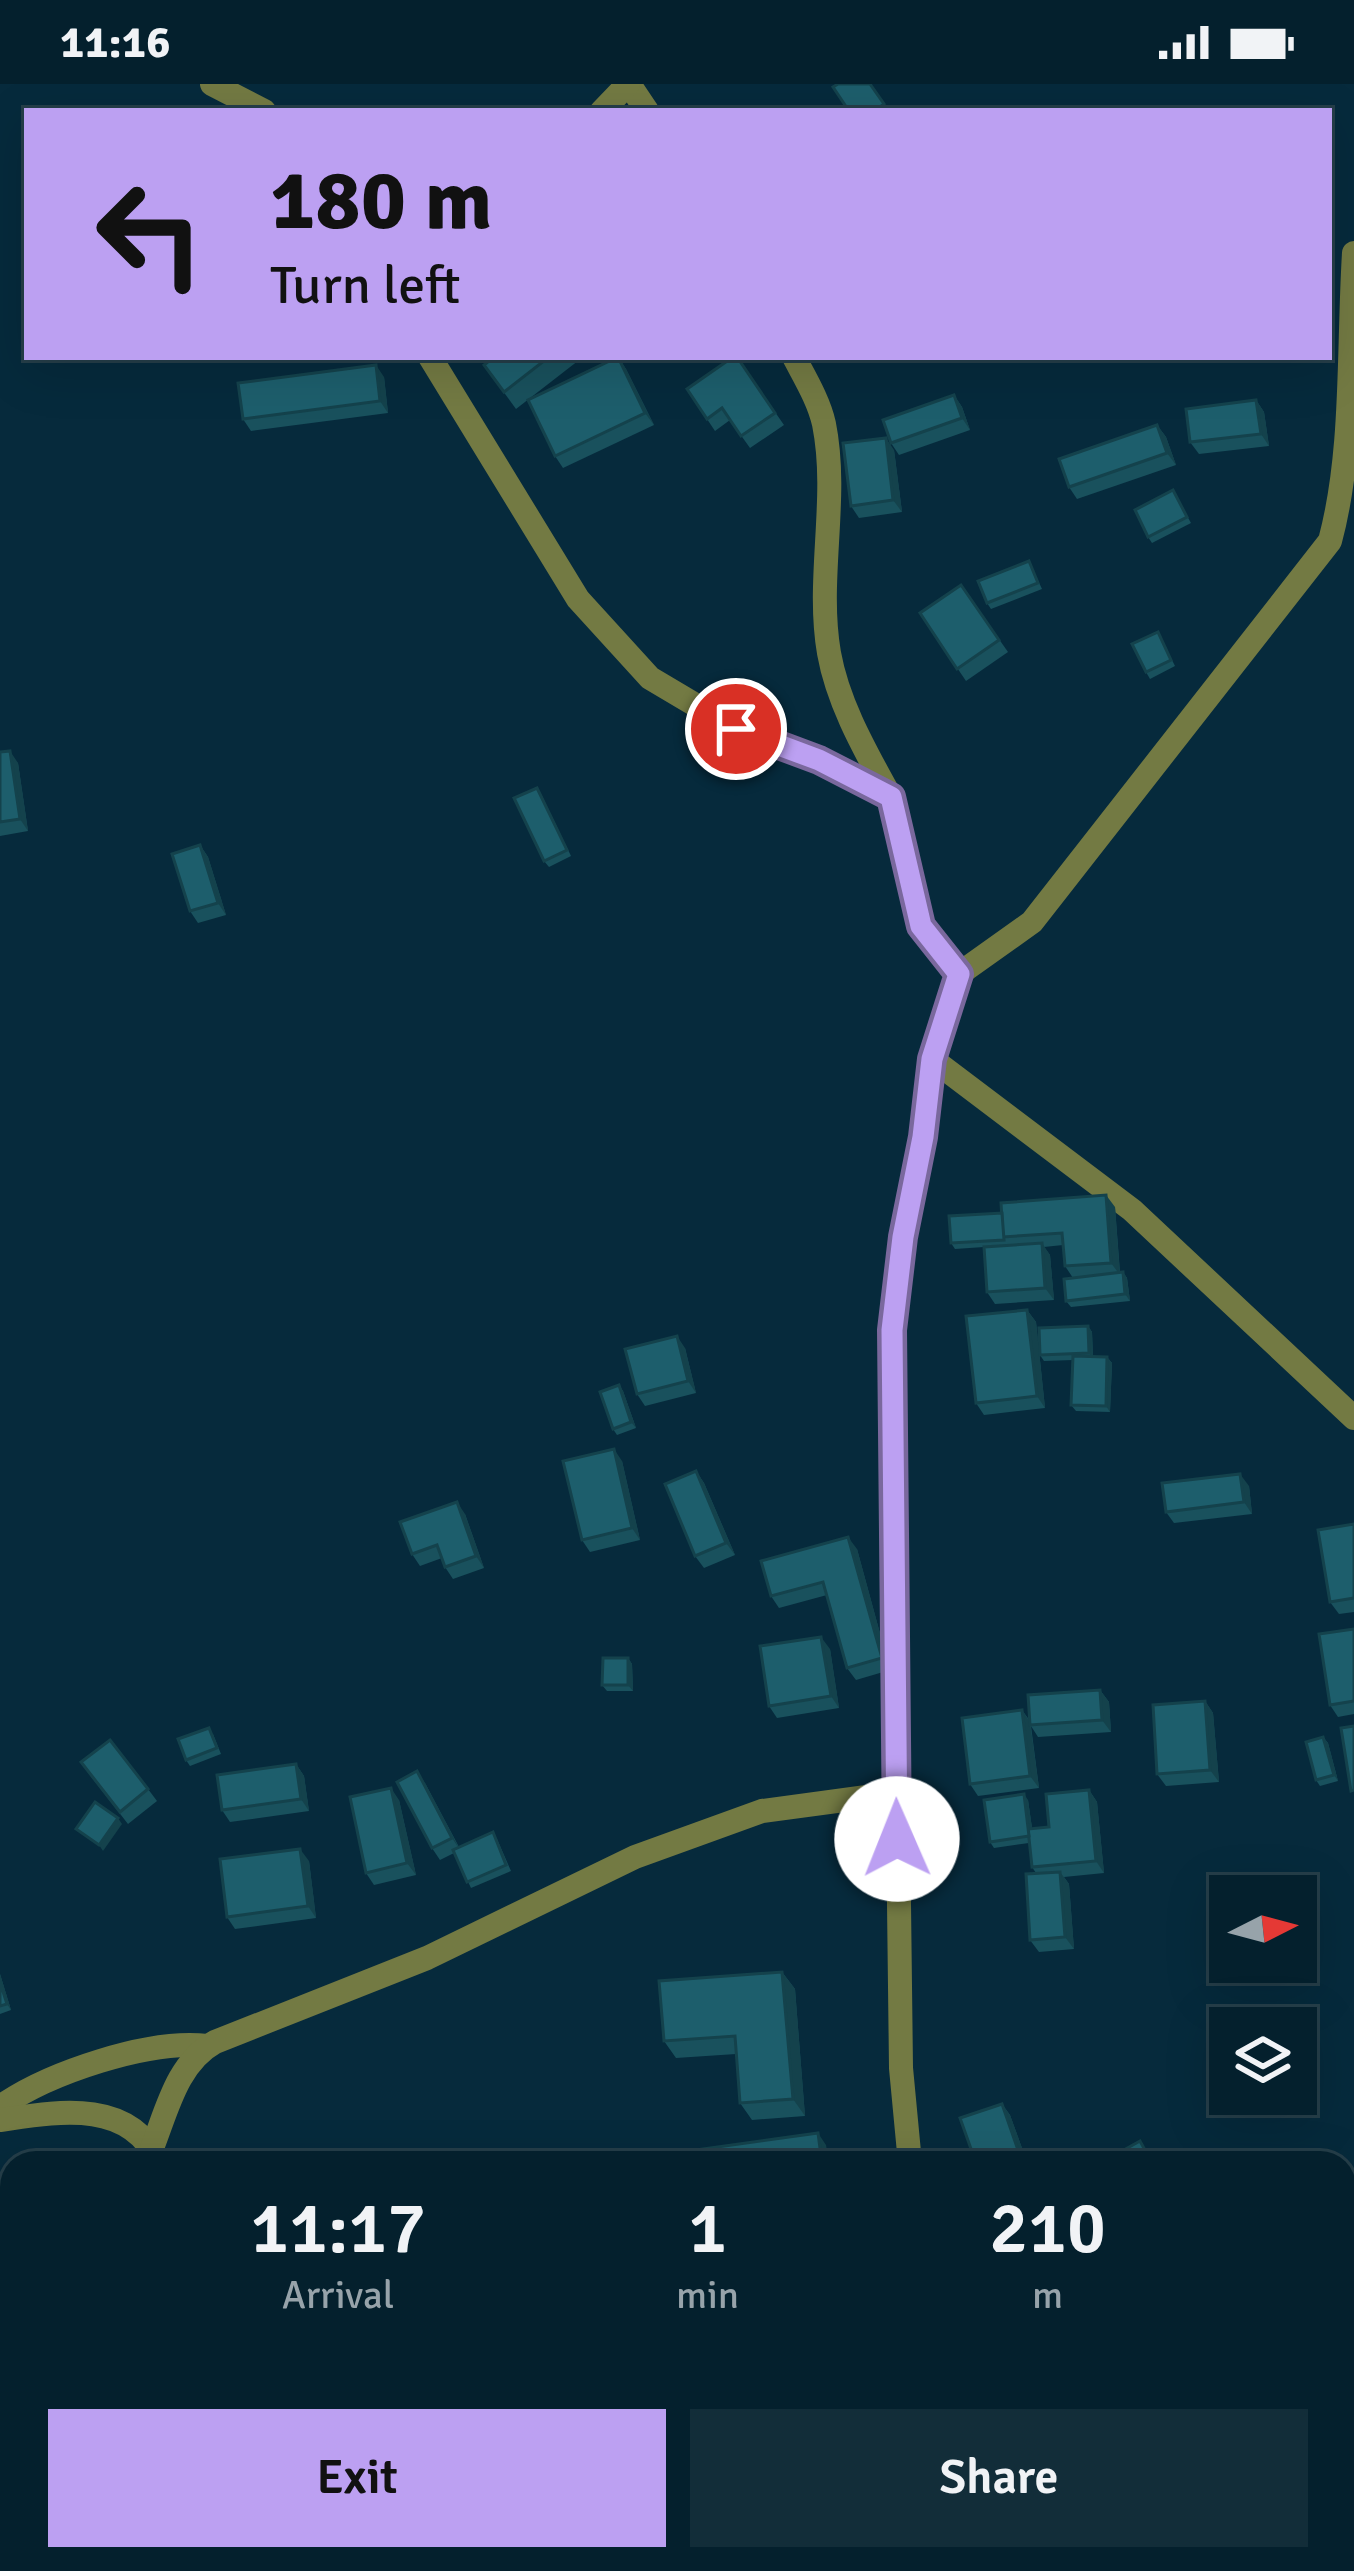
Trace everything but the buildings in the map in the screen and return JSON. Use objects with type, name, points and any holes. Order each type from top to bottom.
[{"type":"street","points":[[212,84],[258,108]]},
{"type":"street","points":[[605,108],[629,84]]},
{"type":"street","points":[[909,2151],[901,2068],[892,1330],[932,1059],[959,974],[1032,922],[1330,541],[1348,490],[1353,450],[1354,254]]},
{"type":"street","points":[[432,360],[578,599],[650,678],[736,729],[819,760],[891,797]]},
{"type":"street","points":[[795,360],[824,422],[824,596],[829,650],[856,736],[891,797],[921,926],[959,974]]},
{"type":"street","points":[[932,1059],[1132,1210],[1354,1418]]},
{"type":"street","points":[[0,2107],[112,2059],[173,2044],[207,2046],[428,1958],[555,1894],[762,1811],[896,1793]]},
{"type":"street","points":[[158,2151],[180,2077],[207,2046]]},
{"type":"street","points":[[0,2120],[70,2110],[113,2117],[150,2151]]},
{"type":"route","points":[[736,729],[819,760],[891,797],[921,926],[959,974],[932,1059],[892,1330],[897,1839]]}]
